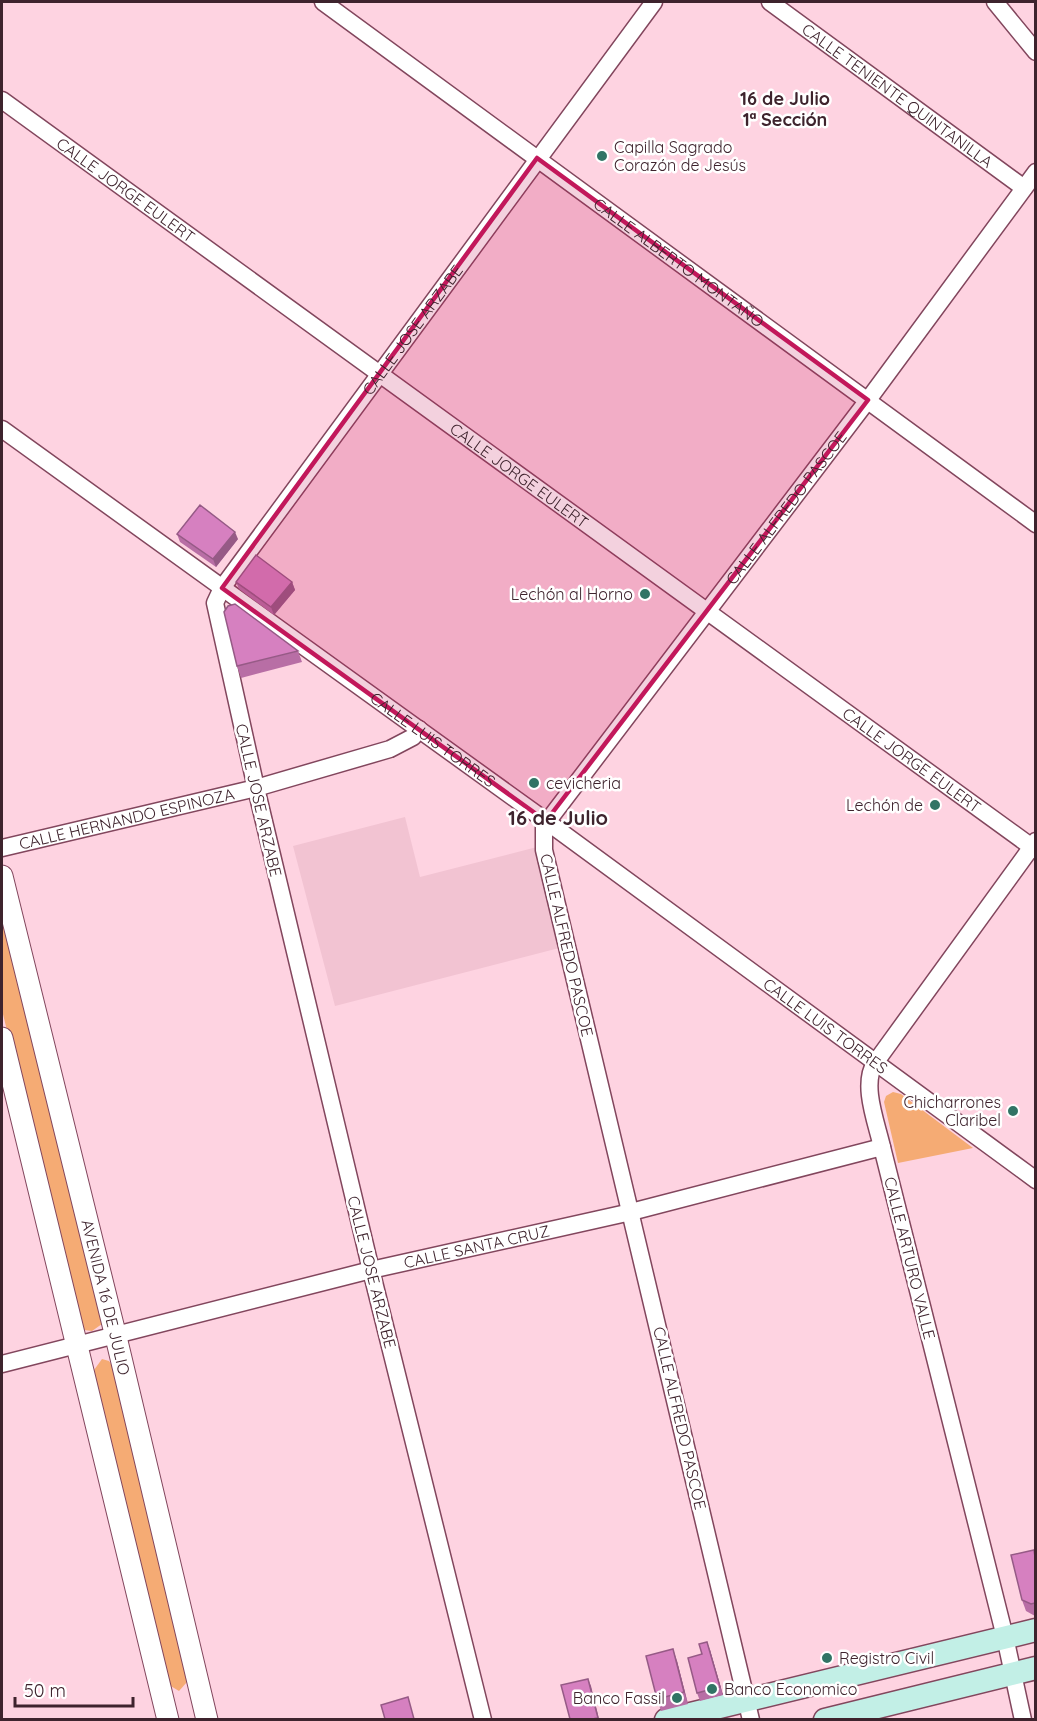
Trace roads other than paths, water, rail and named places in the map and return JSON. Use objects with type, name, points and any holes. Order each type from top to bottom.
[{"type":"main road","points":[[666,1719],[748,1710],[1035,1630]]},
{"type":"main road","points":[[825,1719],[1035,1668]]},
{"type":"street","name":"CALLE ALBERTO MONTAÑO","points":[[323,2],[868,400],[1035,525]]},
{"type":"street","name":"CALLE JOSE ARZABE","points":[[483,1719],[371,1270],[256,788],[215,612],[215,603],[222,588],[377,374],[654,2]]},
{"type":"street","name":"CALLE TENIENTE QUINTANILLA","points":[[770,2],[1024,188]]},
{"type":"street","points":[[995,2],[1035,52]]},
{"type":"street","name":"CALLE JORGE EULERT","points":[[2,100],[377,374],[1034,846]]},
{"type":"street","name":"CALLE ALFREDO PASCOE","points":[[748,1710],[544,850],[543,834],[546,821],[868,400],[1035,172]]},
{"type":"street","name":"CALLE LUIS TORRES","points":[[2,429],[546,821],[1035,1180]]},
{"type":"street","name":"CALLE HERNANDO ESPINOZA","points":[[2,848],[256,788],[390,749],[413,737],[419,729]]},
{"type":"street","name":"CALLE ARTURO VALLE","points":[[1023,1719],[1005,1637],[882,1147],[870,1092],[870,1077],[875,1063],[1034,846]]},
{"type":"street","name":"AVENIDA 16 DE JULIO","points":[[2,876],[116,1337],[207,1719]]},
{"type":"street","points":[[2,1038],[168,1719]]},
{"type":"street","name":"CALLE SANTA CRUZ","points":[[2,1364],[116,1337],[371,1270],[631,1212],[882,1147]]},
{"type":"place","name":"Capilla Sagrado Corazón de Jesús","points":[[602,156]]},
{"type":"place","name":"Lechón al Horno","points":[[645,594]]},
{"type":"place","name":"cevicheria","points":[[534,783]]},
{"type":"place","name":"Lechón de","points":[[935,805]]},
{"type":"place","name":"Chicharrones Claribel","points":[[1013,1111]]},
{"type":"place","name":"Registro Civil","points":[[827,1658]]},
{"type":"place","name":"Banco Economico","points":[[712,1689]]},
{"type":"place","name":"Banco Fassil","points":[[677,1698]]},
{"type":"district","name":"16 de Julio 1ª Sección","points":[[785,109]]},
{"type":"district","name":"16 de Julio","points":[[558,818]]}]
